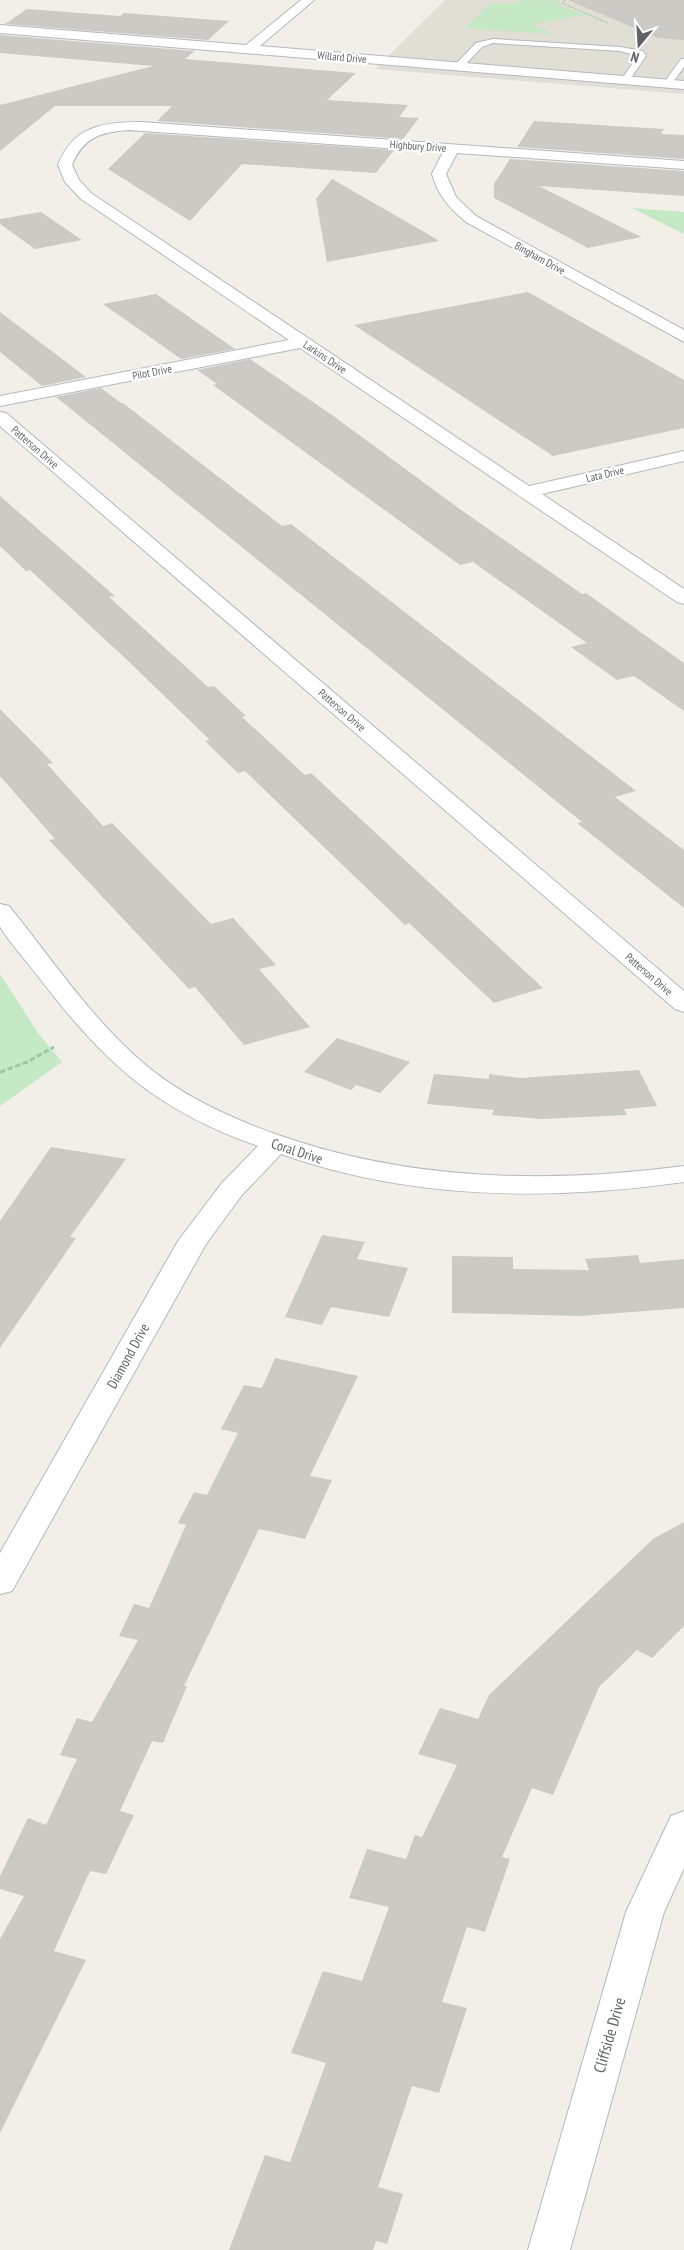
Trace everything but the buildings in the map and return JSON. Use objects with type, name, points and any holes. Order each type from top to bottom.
[{"type":"street","points":[[249,49],[308,0]]},
{"type":"street","name":"Willard Drive","points":[[0,30],[684,85]]},
{"type":"street","name":"Highbury Drive","points":[[153,126],[684,165]]},
{"type":"street","name":"Larkins Drive","points":[[153,126],[111,128],[82,137],[71,149],[65,165],[72,182],[86,196],[684,598]]},
{"type":"street","name":"Bingham Drive","points":[[452,149],[439,174],[447,196],[460,210],[479,224],[684,337]]},
{"type":"street","name":"Pilot Drive","points":[[0,401],[303,342]]},
{"type":"street","name":"Patterson Drive","points":[[0,417],[684,1004]]},
{"type":"street","name":"Lata Drive","points":[[526,492],[684,456]]},
{"type":"street","name":"Coral Drive","points":[[0,911],[97,1033],[139,1072],[160,1088],[205,1114],[275,1144],[337,1163],[451,1182],[556,1186],[611,1184],[684,1174]]},
{"type":"street","name":"Diamond Drive","points":[[0,1582],[193,1241],[232,1189],[275,1144]]},
{"type":"street","name":"Cliffside Drive","points":[[549,2250],[645,1912],[684,1826]]},
{"type":"lane","points":[[458,67],[479,46],[493,41],[620,49],[640,53],[642,56],[625,80]]},
{"type":"lane","points":[[668,84],[684,61]]},
{"type":"path","points":[[0,1072],[26,1062],[54,1047]]},
{"type":"shaded area","points":[[445,0],[684,0],[684,94],[375,69]]},
{"type":"green space","points":[[520,0],[558,1],[558,5],[585,15],[531,24],[553,34],[465,28],[491,3],[515,4]]},
{"type":"green space","points":[[632,208],[684,212],[684,234]]},
{"type":"green space","points":[[0,974],[38,1033],[62,1062],[0,1106]]}]
